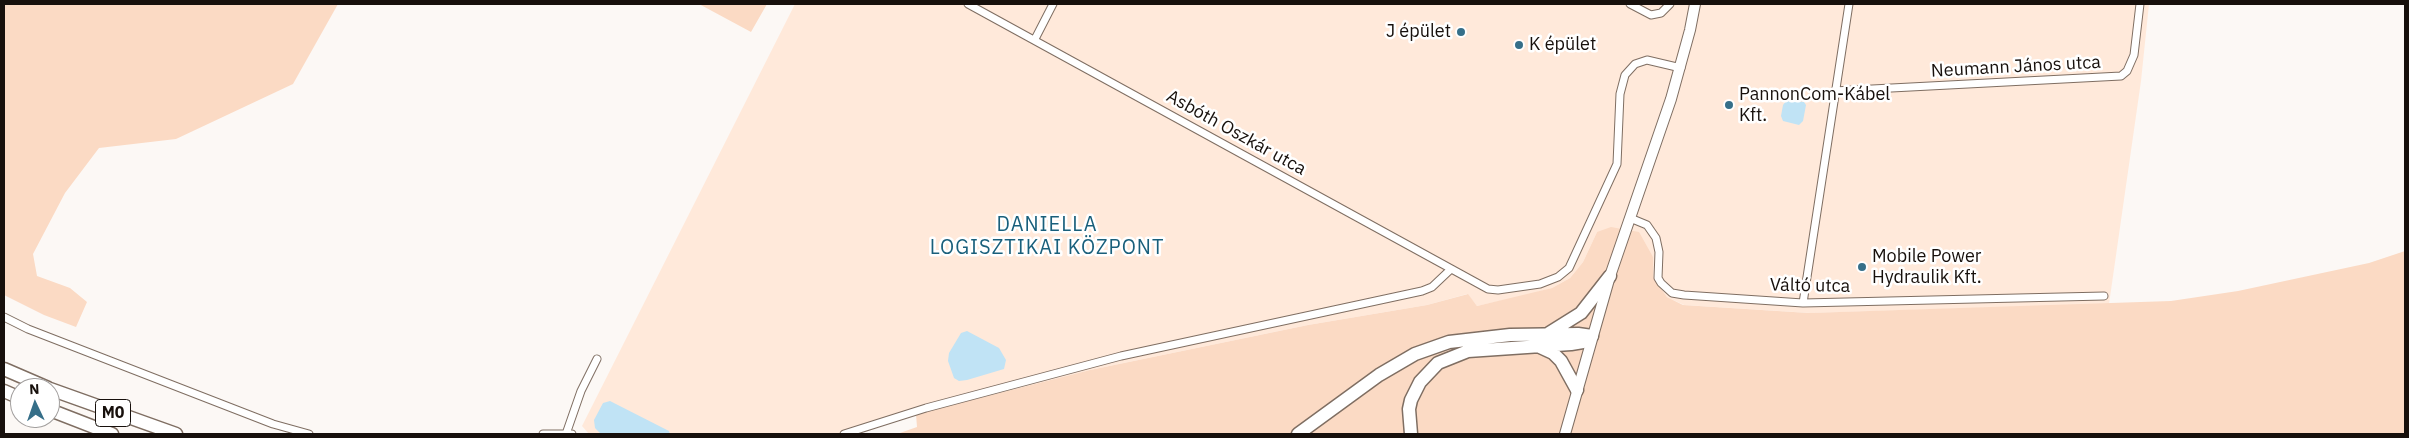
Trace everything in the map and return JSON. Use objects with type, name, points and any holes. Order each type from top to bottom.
[{"type":"highway","points":[[1546,335],[1582,313],[1610,276]]},
{"type":"highway","points":[[1298,434],[1379,375],[1429,348],[1469,338],[1578,334],[1592,336]]},
{"type":"highway","points":[[1411,434],[1409,424],[1411,400],[1420,382],[1438,363],[1468,351],[1583,342],[1592,336]]},
{"type":"highway","points":[[1538,346],[1553,353],[1561,361],[1576,390]]},
{"type":"highway","name":"M0","points":[[4,369],[25,378]]},
{"type":"highway","name":"M0","points":[[60,392],[176,434]]},
{"type":"highway","name":"M0","points":[[60,414],[112,434]]},
{"type":"main road","points":[[1566,434],[1576,390],[1610,276],[1681,68],[1695,4]]},
{"type":"street","name":"Asbóth Oszkár utca","points":[[968,4],[1035,39],[1488,290],[1540,284],[1558,278],[1569,268],[1617,164],[1620,94],[1625,75],[1634,64],[1647,60],[1681,68]]},
{"type":"street","points":[[1035,39],[1053,4]]},
{"type":"street","points":[[1630,4],[1651,15],[1661,13],[1670,4]]},
{"type":"street","points":[[1803,302],[1834,91],[1849,4]]},
{"type":"street","name":"Neumann János utca","points":[[1834,91],[2121,76],[2127,71],[2134,55],[2140,4]]},
{"type":"street","name":"Váltó utca","points":[[1630,218],[1647,225],[1653,231],[1659,252],[1658,278],[1666,289],[1672,293],[1803,302],[2104,296]]},
{"type":"street","points":[[844,434],[926,408],[1112,358],[1422,291],[1432,287],[1451,269]]},
{"type":"street","points":[[4,317],[28,329],[273,424],[309,434]]},
{"type":"street","points":[[544,434],[568,434],[581,391],[598,359]]},
{"type":"shaded area","points":[[4,4],[338,4],[293,84],[176,139],[99,148],[65,193],[33,254],[37,276],[70,288],[87,302],[76,327],[44,315],[4,295]]},
{"type":"shaded area","points":[[699,4],[767,4],[751,32]]},
{"type":"shaded area","points":[[795,4],[2149,4],[2141,81],[2109,304],[1810,313],[1684,305],[1667,297],[1653,277],[1653,257],[1597,232],[1583,262],[1570,278],[1552,288],[1527,295],[1477,306],[1467,294],[1427,305],[1308,325],[1090,370],[916,414],[854,434],[589,434],[582,426]]},
{"type":"shaded area","points":[[1611,227],[1639,232],[1653,257],[1653,277],[1667,297],[1683,305],[1809,313],[2171,301],[2238,291],[2369,263],[2405,251],[2405,434],[897,434],[917,427],[916,414],[1090,370],[1308,325],[1427,305],[1468,294],[1477,306],[1552,288],[1570,278],[1583,262],[1597,232]]},
{"type":"water","points":[[1787,100],[1804,102],[1806,105],[1803,121],[1799,125],[1783,121],[1781,116],[1783,105]]},
{"type":"water","points":[[967,331],[999,348],[1006,360],[1004,369],[967,380],[959,381],[954,378],[948,361],[949,353],[961,333]]},
{"type":"water","points":[[610,401],[669,431],[670,434],[601,434],[595,428],[594,420],[603,403]]},
{"type":"place","name":"J épület","points":[[1461,32]]},
{"type":"place","name":"K épület","points":[[1519,45]]},
{"type":"place","name":"PannonCom-Kábel Kft.","points":[[1729,105]]},
{"type":"place","name":"Mobile Power Hydraulik Kft.","points":[[1862,267]]},
{"type":"district","name":"DANIELLA LOGISZTIKAI KÖZPONT","points":[[1047,236]]}]
